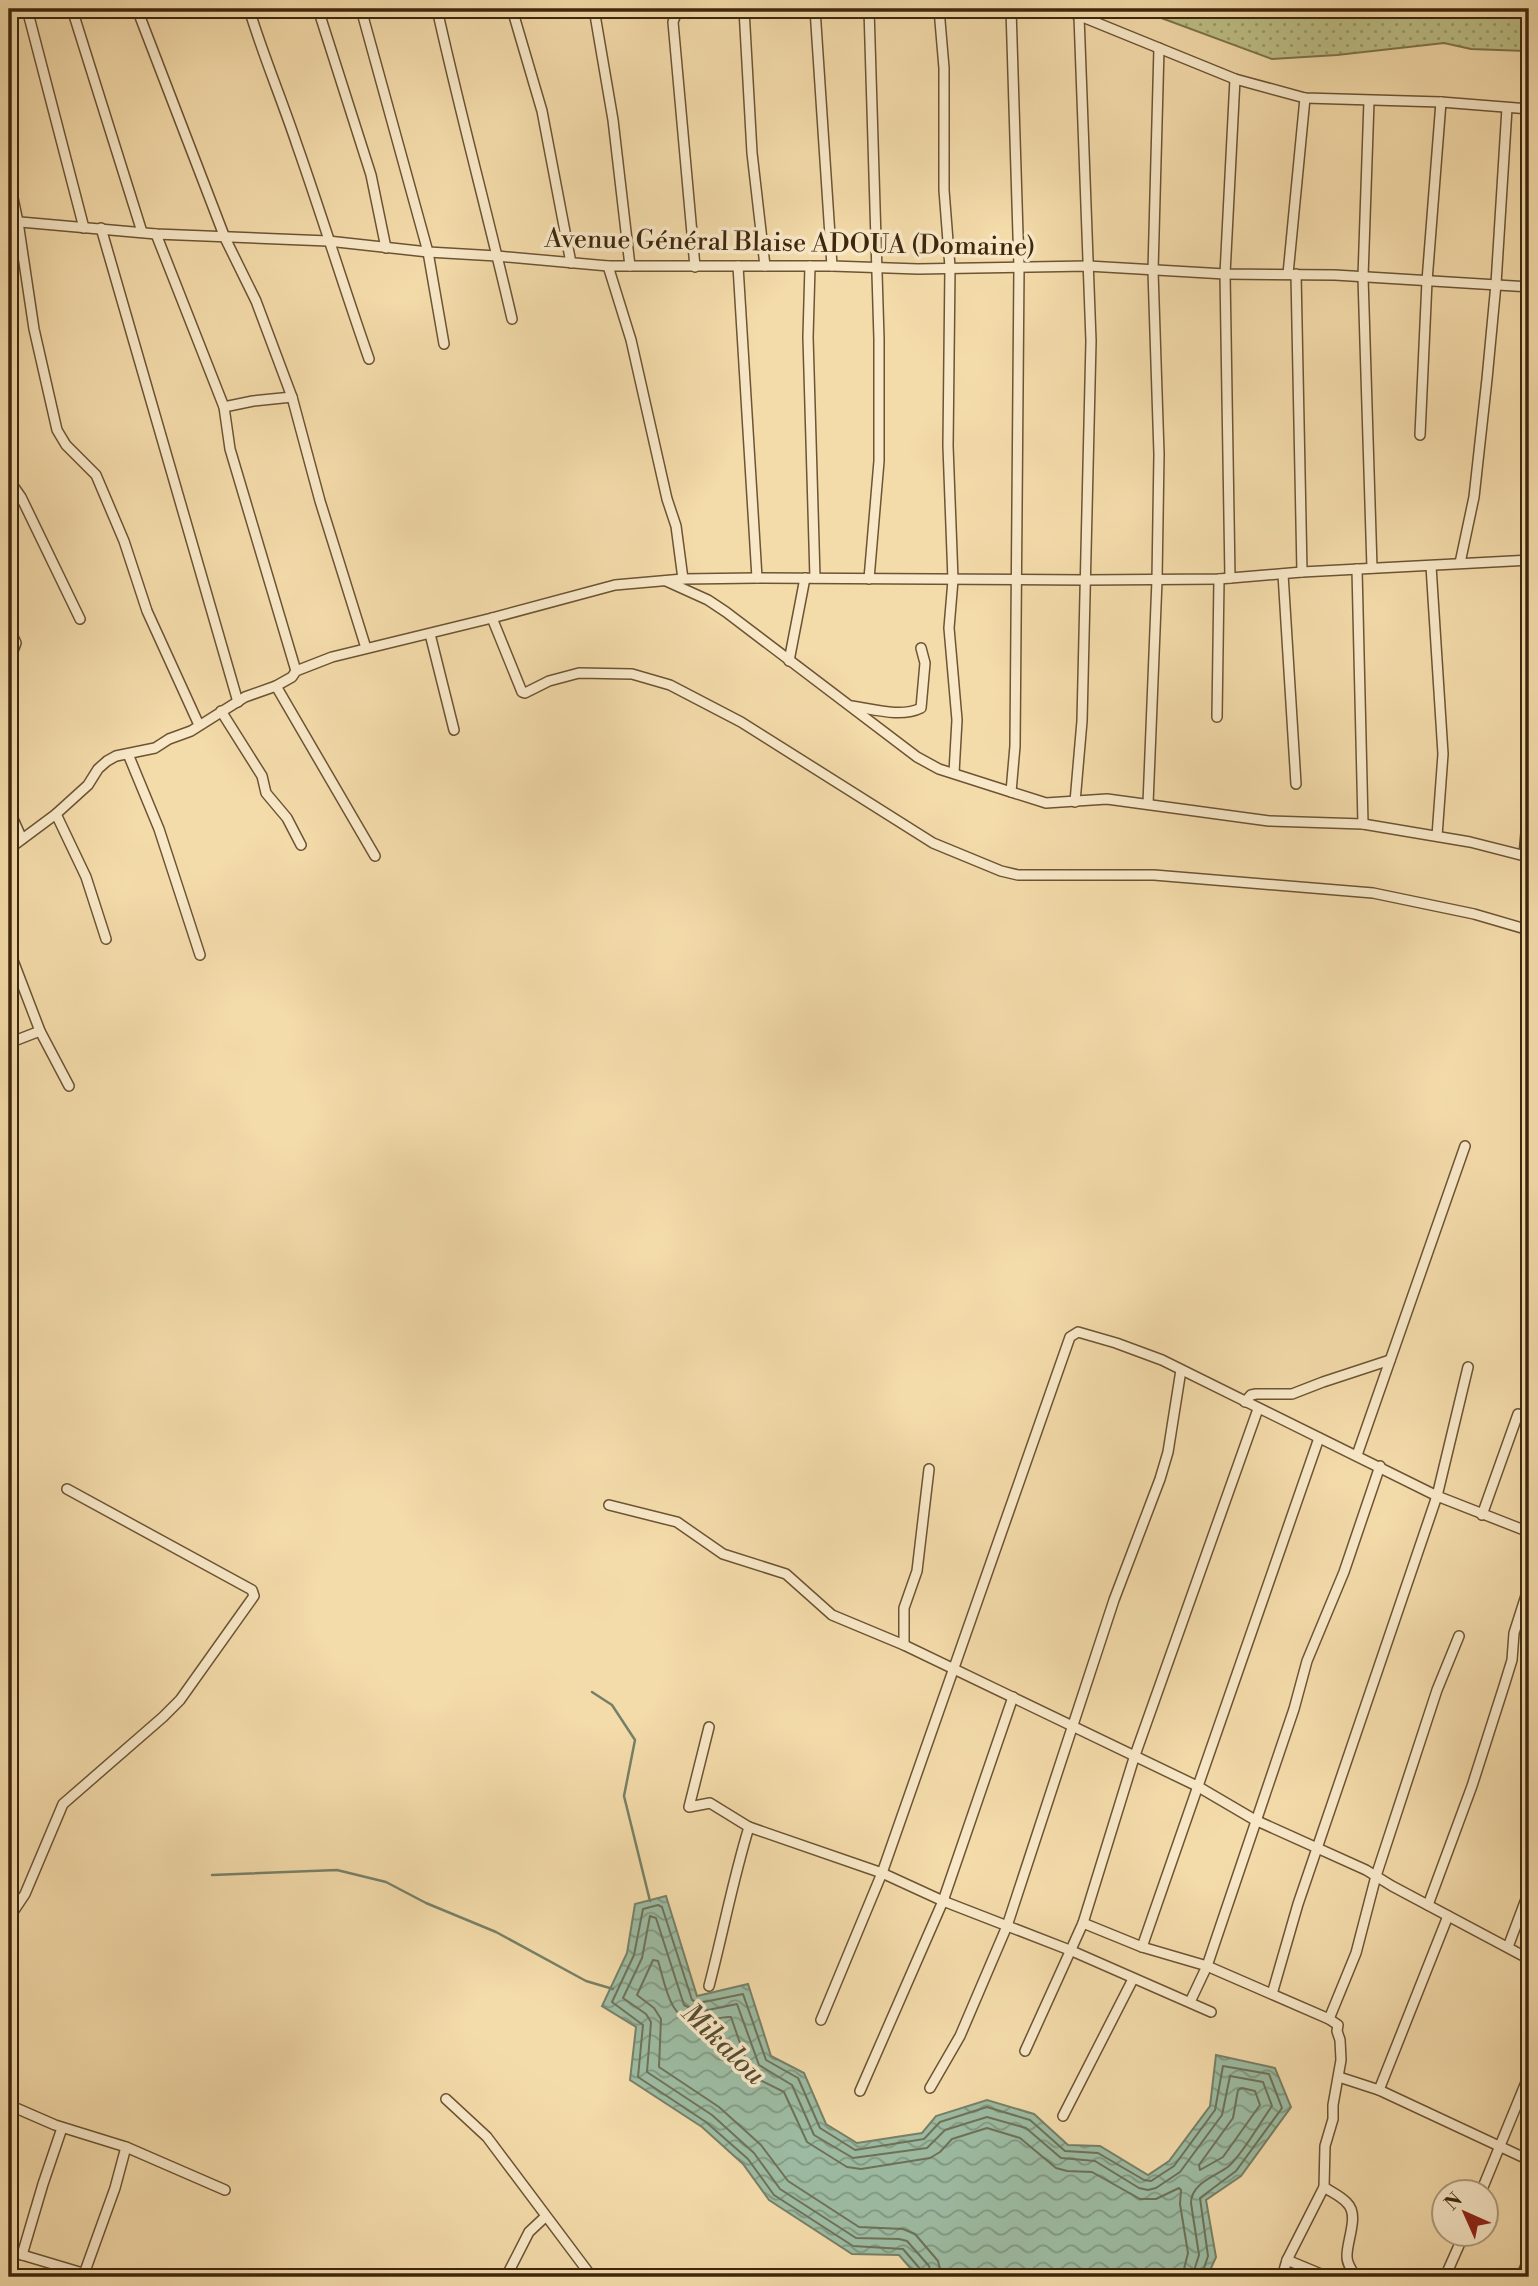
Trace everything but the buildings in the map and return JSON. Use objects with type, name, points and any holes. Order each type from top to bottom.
[{"type":"street","points":[[27,9],[85,228]]},
{"type":"street","points":[[72,9],[142,232]]},
{"type":"street","points":[[136,9],[225,238],[256,301],[292,397],[320,501],[366,648]]},
{"type":"street","points":[[249,9],[369,359]]},
{"type":"street","points":[[318,9],[371,175],[386,248]]},
{"type":"street","points":[[360,9],[428,252],[444,344]]},
{"type":"street","points":[[438,9],[456,96],[512,319]]},
{"type":"street","points":[[512,9],[542,111],[571,263]]},
{"type":"street","points":[[594,9],[611,108],[630,266]]},
{"type":"street","points":[[678,9],[673,23],[695,267]]},
{"type":"street","points":[[744,9],[752,153],[765,266]]},
{"type":"street","points":[[815,9],[832,266]]},
{"type":"street","points":[[869,9],[879,339],[879,461],[869,579]]},
{"type":"street","points":[[939,9],[944,68],[944,190],[950,267],[948,446],[953,580],[949,628],[957,720],[954,773]]},
{"type":"street","points":[[1010,792],[1015,746],[1018,580],[1019,267],[1011,9]]},
{"type":"street","points":[[1063,9],[1235,79],[1305,98],[1441,102],[1529,109]]},
{"type":"street","points":[[1075,802],[1081,734],[1091,341],[1079,16]]},
{"type":"street","points":[[1148,804],[1157,580],[1158,454],[1153,271],[1159,48]]},
{"type":"street","points":[[1230,578],[1225,274],[1235,79]]},
{"type":"street","points":[[1302,572],[1292,274],[1305,98]]},
{"type":"street","points":[[1369,101],[1363,277],[1372,568]]},
{"type":"street","points":[[1420,435],[1427,281],[1441,102]]},
{"type":"street","points":[[1460,563],[1474,497],[1496,284],[1507,108]]},
{"type":"street","points":[[9,179],[13,221],[57,430],[71,451],[96,475],[124,541],[148,611],[199,725]]},
{"type":"street","name":"Avenue Général Blaise ADOUA (Domaine)","points":[[13,221],[156,234],[328,241],[608,266],[1088,266],[1529,287]]},
{"type":"street","points":[[101,228],[238,702]]},
{"type":"street","points":[[156,234],[224,407],[230,449],[296,671]]},
{"type":"street","points":[[608,266],[631,340],[667,499],[676,526],[683,579]]},
{"type":"street","points":[[738,266],[757,578]]},
{"type":"street","points":[[789,661],[810,578],[810,266]]},
{"type":"street","points":[[224,407],[292,397]]},
{"type":"street","points":[[9,480],[21,497],[79,619]]},
{"type":"street","points":[[9,849],[57,814],[88,785],[107,761],[155,748],[238,702],[276,686],[292,677],[296,671],[332,657],[631,582],[757,578],[1219,579],[1529,560]]},
{"type":"street","points":[[1431,566],[1443,754],[1437,836]]},
{"type":"street","points":[[1357,569],[1363,824]]},
{"type":"street","points":[[1283,574],[1296,784]]},
{"type":"street","points":[[1217,718],[1219,579]]},
{"type":"street","points":[[663,580],[708,600],[726,612],[917,757],[939,769],[1046,803],[1107,799],[1269,821],[1363,824],[1437,836],[1527,856],[1529,800]]},
{"type":"street","points":[[492,618],[522,692],[579,673],[632,674],[670,685],[741,722],[933,843],[1001,871],[1030,877],[1154,876],[1373,893],[1474,914],[1529,930]]},
{"type":"street","points":[[9,628],[16,643],[9,657]]},
{"type":"street","points":[[430,634],[454,730]]},
{"type":"street","points":[[850,706],[890,712],[910,712],[921,708],[925,663],[921,648]]},
{"type":"street","points":[[276,686],[375,856]]},
{"type":"street","points":[[221,711],[262,776],[266,793],[287,818],[301,845]]},
{"type":"street","points":[[128,754],[159,829],[200,955]]},
{"type":"street","points":[[9,810],[22,839]]},
{"type":"street","points":[[57,814],[86,877],[106,939]]},
{"type":"street","points":[[9,950],[40,1031],[69,1086]]},
{"type":"street","points":[[9,1044],[40,1031]]},
{"type":"street","points":[[1357,1455],[1465,1146]]},
{"type":"street","points":[[821,2020],[881,1873],[1070,1337],[1078,1332],[1162,1360],[1437,1496],[1529,1532]]},
{"type":"street","points":[[1245,1402],[1251,1395],[1256,1394],[1292,1394],[1390,1360]]},
{"type":"street","points":[[1272,1994],[1316,1848],[1437,1496],[1468,1367]]},
{"type":"street","points":[[930,2088],[960,2036],[1007,1926],[1114,1600],[1160,1479],[1168,1452],[1181,1370]]},
{"type":"street","points":[[1025,2050],[1083,1923],[1134,1758],[1258,1409]]},
{"type":"street","points":[[1482,1515],[1518,1414]]},
{"type":"street","points":[[1142,1947],[1196,1786],[1320,1438]]},
{"type":"street","points":[[1190,2002],[1207,1966],[1294,1709],[1307,1661],[1344,1572],[1380,1466]]},
{"type":"street","points":[[904,1645],[904,1608],[917,1571],[929,1469]]},
{"type":"street","points":[[9,1918],[25,1894],[63,1804],[180,1700],[254,1596],[252,1590],[66,1489]]},
{"type":"street","points":[[609,1505],[677,1522],[723,1554],[786,1574],[832,1615],[953,1668],[1196,1786],[1255,1820],[1376,1876],[1529,1959]]},
{"type":"street","points":[[1428,1905],[1472,1786],[1504,1686],[1512,1660],[1514,1633],[1529,1586]]},
{"type":"street","points":[[1329,2019],[1356,1953],[1376,1876],[1437,1690],[1459,1636]]},
{"type":"street","points":[[860,2091],[943,1901],[1013,1697]]},
{"type":"street","points":[[709,1727],[690,1807],[710,1803],[749,1827],[881,1873],[943,1901],[1072,1951],[1211,2012]]},
{"type":"street","points":[[709,1986],[729,1910],[735,1873],[749,1827]]},
{"type":"street","points":[[1508,1947],[1529,1891]]},
{"type":"street","points":[[1379,2090],[1448,1916]]},
{"type":"street","points":[[1083,1923],[1142,1947],[1207,1966],[1338,2025],[1341,2060],[1332,2105],[1333,2119],[1325,2146],[1324,2187],[1287,2260],[1282,2277]]},
{"type":"street","points":[[1063,2116],[1133,1979]]},
{"type":"street","points":[[1487,2178],[1529,2076]]},
{"type":"street","points":[[1339,2077],[1379,2090],[1529,2160]]},
{"type":"street","points":[[446,2099],[487,2137],[592,2277]]},
{"type":"street","points":[[9,2105],[62,2128],[126,2147],[225,2190]]},
{"type":"street","points":[[22,2255],[62,2128]]},
{"type":"street","points":[[85,2274],[115,2188],[126,2147]]},
{"type":"street","points":[[1324,2187],[1348,2203],[1350,2208],[1352,2216],[1347,2262],[1356,2277]]},
{"type":"street","points":[[506,2277],[529,2232],[545,2217]]},
{"type":"street","points":[[1445,2277],[1458,2248]]},
{"type":"street","points":[[9,2251],[96,2277]]},
{"type":"street","points":[[1521,2277],[1529,2258]]},
{"type":"street","points":[[1287,2260],[1328,2277]]},
{"type":"green space","points":[[1137,9],[1529,9],[1529,51],[1471,49],[1444,43],[1272,59]]},
{"type":"water","points":[[666,1896],[697,1996],[748,1984],[771,2056],[804,2073],[826,2124],[857,2143],[922,2133],[936,2116],[987,2100],[1034,2114],[1068,2145],[1100,2146],[1148,2175],[1169,2161],[1210,2106],[1216,2055],[1275,2068],[1291,2107],[1241,2176],[1206,2200],[1216,2257],[1207,2277],[918,2277],[899,2255],[852,2254],[769,2200],[743,2164],[702,2127],[630,2080],[636,2027],[602,2006],[627,1953],[635,1904]]},
{"type":"waterway","points":[[592,1692],[612,1705],[635,1740],[624,1796],[650,1901]]},
{"type":"waterway","name":"Mikalou","points":[[212,1875],[337,1870],[386,1882],[426,1903],[496,1932],[586,1981],[613,1989]]}]
